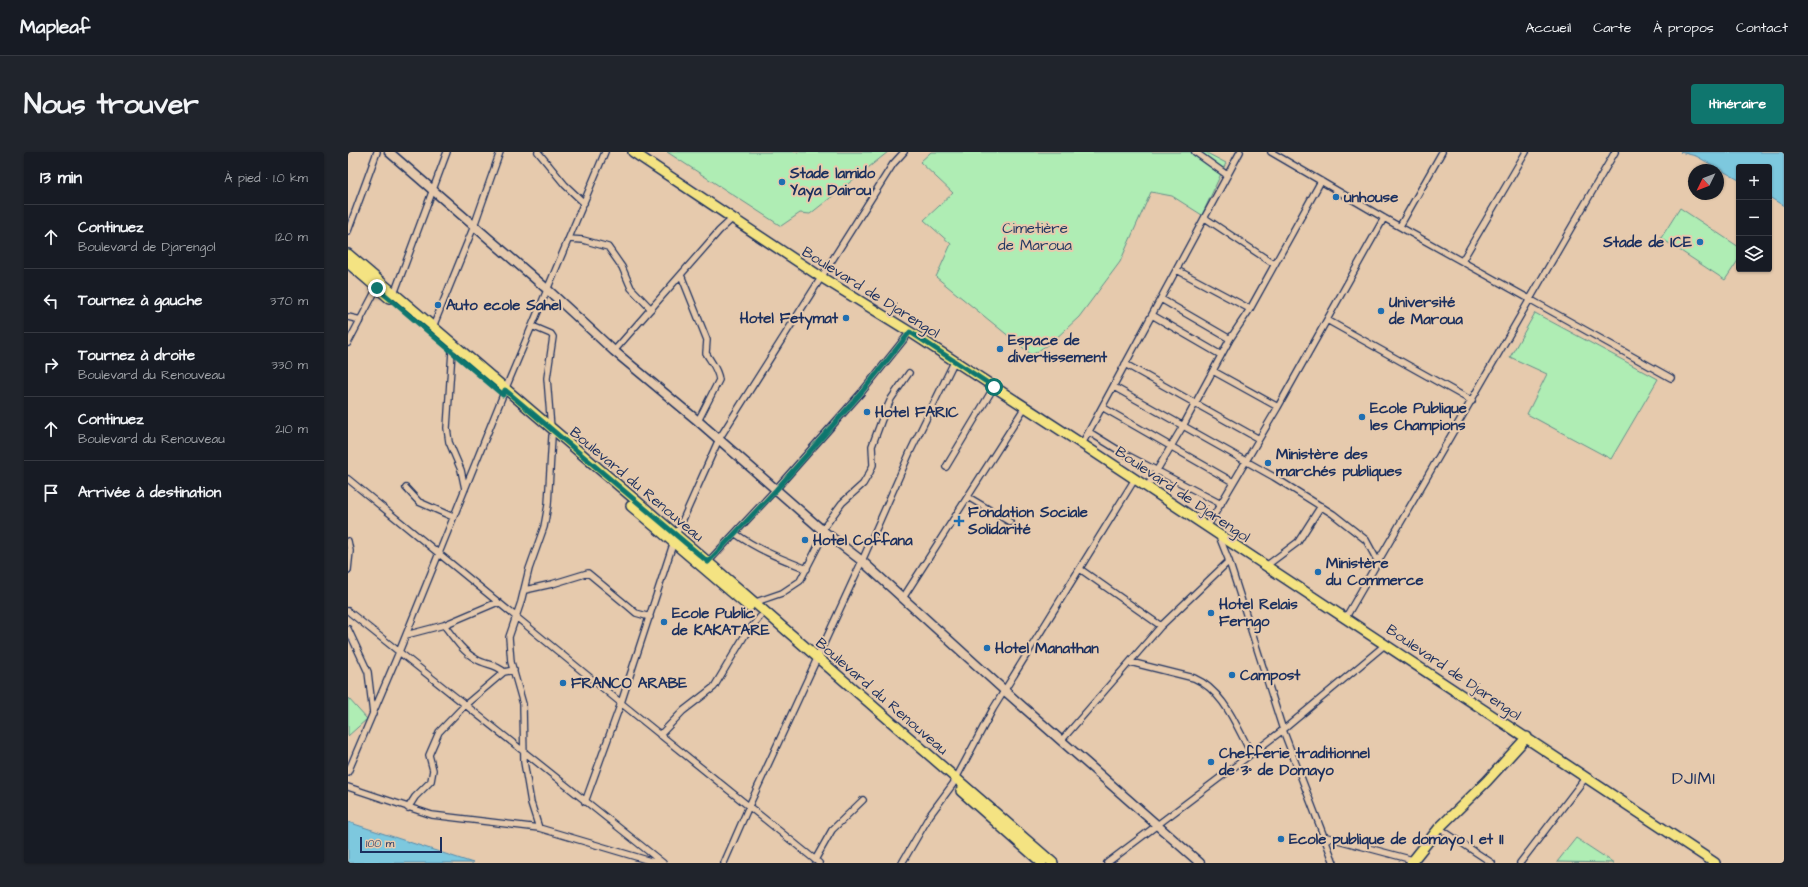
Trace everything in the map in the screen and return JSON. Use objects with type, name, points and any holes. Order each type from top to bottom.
[{"type":"main road","points":[[389,152],[548,290],[614,351],[719,439],[822,530],[862,561],[1156,826],[1200,863]]},
{"type":"main road","name":"Boulevard de Djarengol","points":[[633,152],[821,277],[1025,406],[1219,536],[1386,644],[1715,863]]},
{"type":"main road","name":"Boulevard du Renouveau","points":[[348,254],[433,327],[551,433],[675,539],[760,617],[816,661]]},
{"type":"main road","name":"Boulevard du Renouveau","points":[[348,262],[452,351],[504,392]]},
{"type":"main road","name":"Boulevard du Renouveau","points":[[675,539],[708,562],[816,661],[1052,863]]},
{"type":"main road","points":[[1412,861],[1439,828],[1487,781],[1527,737]]},
{"type":"main road","name":"Boulevard du Renouveau","points":[[955,781],[1042,863]]},
{"type":"street","points":[[348,231],[377,152]]},
{"type":"street","points":[[394,294],[447,152]]},
{"type":"street","points":[[433,327],[474,226],[500,152]]},
{"type":"street","points":[[538,152],[565,185],[584,203]]},
{"type":"street","points":[[348,772],[406,635],[438,552],[504,392],[605,152]]},
{"type":"street","points":[[585,802],[621,703],[675,539],[719,439],[893,164],[904,152]]},
{"type":"street","points":[[1195,152],[1227,175]]},
{"type":"street","points":[[1082,444],[1240,152]]},
{"type":"street","points":[[1271,152],[1384,218],[1671,378]]},
{"type":"street","points":[[1400,226],[1442,152]]},
{"type":"street","points":[[1462,261],[1526,152]]},
{"type":"street","points":[[1346,618],[1615,152]]},
{"type":"street","points":[[1147,487],[1183,426],[1230,339],[1250,309],[1321,181]]},
{"type":"street","points":[[1205,218],[1274,264]]},
{"type":"street","points":[[1207,527],[1278,407],[1384,218]]},
{"type":"street","points":[[614,351],[719,231],[732,219]]},
{"type":"street","points":[[569,239],[583,240],[608,247],[622,267],[631,288],[651,309]]},
{"type":"street","points":[[1176,270],[1250,309]]},
{"type":"street","points":[[681,275],[708,340],[706,353],[716,368],[719,377],[719,380],[698,421]]},
{"type":"street","points":[[348,344],[377,288]]},
{"type":"street","points":[[1161,299],[1230,339]]},
{"type":"street","points":[[1152,315],[1221,355]]},
{"type":"street","points":[[348,316],[361,320]]},
{"type":"street","points":[[1327,320],[1472,401]]},
{"type":"street","points":[[532,326],[551,334],[553,337],[547,378],[551,433],[548,498],[544,527],[529,568],[525,590],[509,637],[510,658],[523,704],[524,753],[531,803],[539,828]]},
{"type":"street","points":[[708,562],[776,490],[861,393],[910,332]]},
{"type":"street","points":[[452,351],[447,428],[449,442],[461,470],[465,488]]},
{"type":"street","points":[[724,863],[748,806],[862,561],[911,450],[954,362]]},
{"type":"street","points":[[1125,364],[1259,439]]},
{"type":"street","points":[[1213,371],[1278,407]]},
{"type":"street","points":[[753,603],[792,587],[800,581],[820,542],[822,530],[842,503],[863,484],[870,472],[873,465],[872,446],[882,419],[891,399],[909,373]]},
{"type":"street","points":[[946,467],[994,387]]},
{"type":"street","points":[[1114,387],[1321,506],[1366,540],[1378,562]]},
{"type":"street","points":[[903,598],[1025,406]]},
{"type":"street","points":[[1102,407],[1234,482]]},
{"type":"street","points":[[1089,432],[1124,453],[1221,504]]},
{"type":"street","points":[[348,479],[817,862],[832,830],[863,800]]},
{"type":"street","points":[[902,863],[930,815],[955,781],[993,709],[1135,479]]},
{"type":"street","points":[[406,488],[419,502],[453,517]]},
{"type":"street","points":[[968,497],[1010,522]]},
{"type":"street","points":[[1266,566],[1298,542],[1321,506]]},
{"type":"street","points":[[736,534],[764,552],[807,569]]},
{"type":"street","points":[[1219,536],[1229,561],[1283,730],[1334,863]]},
{"type":"street","points":[[348,541],[350,551],[348,570]]},
{"type":"street","points":[[1061,741],[1161,626],[1229,561]]},
{"type":"street","points":[[1080,569],[1161,626]]},
{"type":"street","points":[[525,590],[552,584],[588,573],[636,612],[650,617]]},
{"type":"street","points":[[406,635],[444,625],[498,602]]},
{"type":"street","points":[[348,611],[663,863]]},
{"type":"street","points":[[660,734],[683,711],[714,687],[745,635],[760,617]]},
{"type":"street","points":[[444,625],[471,656],[480,661],[498,667],[504,672]]},
{"type":"street","points":[[348,629],[368,672],[373,714]]},
{"type":"street","points":[[1107,863],[1250,753],[1283,730],[1386,644]]},
{"type":"street","points":[[1130,662],[1202,681],[1222,702],[1250,753]]},
{"type":"street","points":[[408,808],[415,797],[431,781],[433,770],[429,755],[439,732],[465,705],[504,672],[514,670]]},
{"type":"street","points":[[1520,863],[1586,777]]},
{"type":"street","points":[[348,787],[432,815],[539,828],[657,863]]},
{"type":"street","points":[[1439,828],[1492,863]]},
{"type":"street","points":[[1323,836],[1412,861]]},
{"type":"green space","name":"Stade lamido Yaya Dairou","points":[[667,152],[888,152],[810,214],[800,213],[781,226]]},
{"type":"green space","name":"Cimetière de Maroua","points":[[931,152],[1205,152],[1226,163],[1202,215],[1172,196],[1151,192],[1120,262],[1079,317],[1053,341],[1032,355],[936,277],[951,244],[924,220],[953,193],[920,162]]},
{"type":"green space","name":"Stade de ICE","points":[[1680,208],[1736,245],[1736,264],[1725,280],[1661,238]]},
{"type":"green space","points":[[1535,313],[1658,379],[1611,459],[1527,414],[1547,374],[1510,357]]},
{"type":"green space","points":[[348,698],[367,719],[348,736]]},
{"type":"green space","points":[[1576,838],[1614,863],[1557,862]]},
{"type":"water","points":[[1680,152],[1784,152],[1784,206],[1772,199],[1772,164],[1736,164],[1736,178],[1724,172],[1724,164],[1710,164],[1696,156]]},
{"type":"water","points":[[348,822],[473,863],[348,863]]},
{"type":"place","name":"Stade lamido Yaya Dairou","points":[[782,182]]},
{"type":"place","name":"unhouse","points":[[1336,197]]},
{"type":"place","name":"Stade de ICE","points":[[1700,242]]},
{"type":"place","name":"Auto ecole Sahel","points":[[438,305]]},
{"type":"place","name":"Université de Maroua","points":[[1381,311]]},
{"type":"place","name":"Hotel Fetymat","points":[[846,318]]},
{"type":"place","name":"Espace de divertissement","points":[[1000,349]]},
{"type":"place","name":"Hotel FARIC","points":[[867,412]]},
{"type":"place","name":"Ecole Publique les Champions","points":[[1362,417]]},
{"type":"place","name":"Ministère des marchés publiques","points":[[1268,463]]},
{"type":"place","name":"Fondation Sociale Solidarité","points":[[959,521]]},
{"type":"place","name":"Hotel Coffana","points":[[805,540]]},
{"type":"place","name":"Ministère du Commerce","points":[[1318,572]]},
{"type":"place","name":"Hotel Relais Ferngo","points":[[1211,613]]},
{"type":"place","name":"Ecole Public de KAKATARE","points":[[664,622]]},
{"type":"place","name":"Hotel Manathan","points":[[987,648]]},
{"type":"place","name":"Campost","points":[[1232,675]]},
{"type":"place","name":"FRANCO ARABE","points":[[563,683]]},
{"type":"place","name":"Chefferie traditionnel de 3° de Domayo","points":[[1211,762]]},
{"type":"place","name":"Ecole publique de domayo I et II","points":[[1281,839]]},
{"type":"district","name":"DJIMI","points":[[1694,778]]},
{"type":"route","points":[[377,288],[503,395],[505,390],[708,562],[776,490],[814,444],[861,393],[910,332],[994,387]]}]
